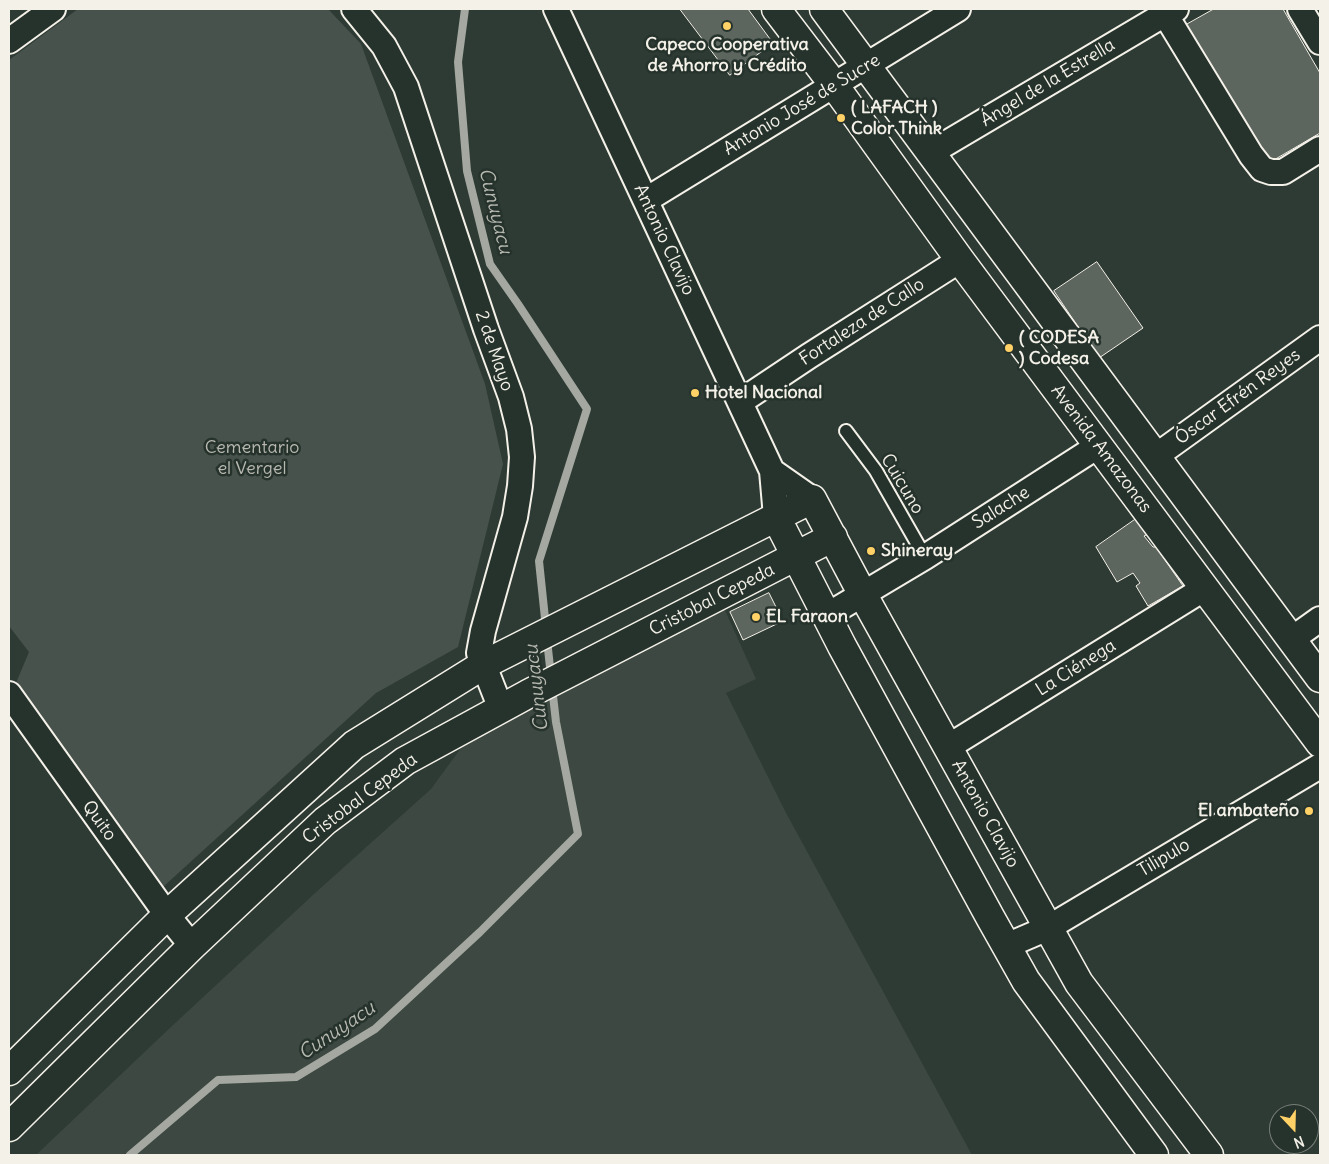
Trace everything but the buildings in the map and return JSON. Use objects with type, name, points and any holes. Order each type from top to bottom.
[{"type":"street","points":[[9,40],[53,9]]},
{"type":"street","name":"2 de Mayo","points":[[354,9],[384,46],[406,88],[486,329],[511,397],[519,429],[522,457],[516,509],[480,643],[479,653],[501,709]]},
{"type":"street","name":"Antonio Clavijo","points":[[556,9],[772,471],[776,517],[826,616],[1026,981],[1154,1155]]},
{"type":"street","name":"Avenida Amazonas","points":[[776,9],[834,85],[960,260],[1320,743]]},
{"type":"street","points":[[824,9],[1320,678]]},
{"type":"street","name":"Antonio José de Sucre","points":[[646,200],[958,9]]},
{"type":"street","points":[[1300,9],[1320,42]]},
{"type":"street","name":"Ángel de la Estrella","points":[[930,153],[1170,11],[1251,155],[1262,169],[1271,172],[1283,172],[1320,149]]},
{"type":"street","name":"Fortaleza de Callo","points":[[740,402],[808,356],[960,260]]},
{"type":"street","name":"Óscar Efrén Reyes","points":[[1156,456],[1320,338]]},
{"type":"street","name":"Salache","points":[[826,616],[925,557],[1098,446]]},
{"type":"street","name":"Antonio Clavijo","points":[[772,471],[812,499],[1079,983],[1209,1155]]},
{"type":"street","points":[[9,1071],[167,915],[354,745],[483,665],[812,499]]},
{"type":"street","name":"Cristobal Cepeda","points":[[9,1127],[192,946],[325,821],[404,761],[528,694],[833,537]]},
{"type":"street","name":"La Ciénega","points":[[948,747],[1205,588]]},
{"type":"street","points":[[1292,639],[1320,619]]},
{"type":"street","name":"Quito","points":[[9,694],[167,915],[192,946]]},
{"type":"street","name":"Tilipulo","points":[[1006,946],[1048,928],[1320,766]]},
{"type":"lane","name":"Cuicuno","points":[[846,431],[876,471],[925,557]]},
{"type":"shaded area","points":[[723,606],[756,679],[726,693],[785,811],[972,1155],[36,1155],[314,894],[431,789],[461,748],[565,685]]},
{"type":"green space","name":"Cementario el Vergel","points":[[78,9],[328,9],[361,44],[485,384],[503,464],[458,647],[376,693],[163,887],[16,683],[29,652],[9,626],[9,60]]},
{"type":"waterway","name":"Cunuyacu","points":[[465,9],[458,62],[467,171],[490,264],[587,409],[539,561],[546,628]]},
{"type":"waterway","name":"Cunuyacu","points":[[547,640],[551,676]]},
{"type":"waterway","name":"Cunuyacu","points":[[130,1155],[218,1080],[296,1077],[375,1029],[480,932],[578,834],[556,722],[552,687]]},
{"type":"place","name":"Capeco Cooperativa de Ahorro y Crédito","points":[[727,26]]},
{"type":"place","name":"( LAFACH ) Color Think","points":[[841,118]]},
{"type":"place","name":"( CODESA ) Codesa","points":[[1009,348]]},
{"type":"place","name":"Hotel Nacional","points":[[695,393]]},
{"type":"place","name":"Shineray","points":[[871,551]]},
{"type":"place","name":"EL Faraon","points":[[756,617]]},
{"type":"place","name":"El ambateño","points":[[1309,811]]}]
